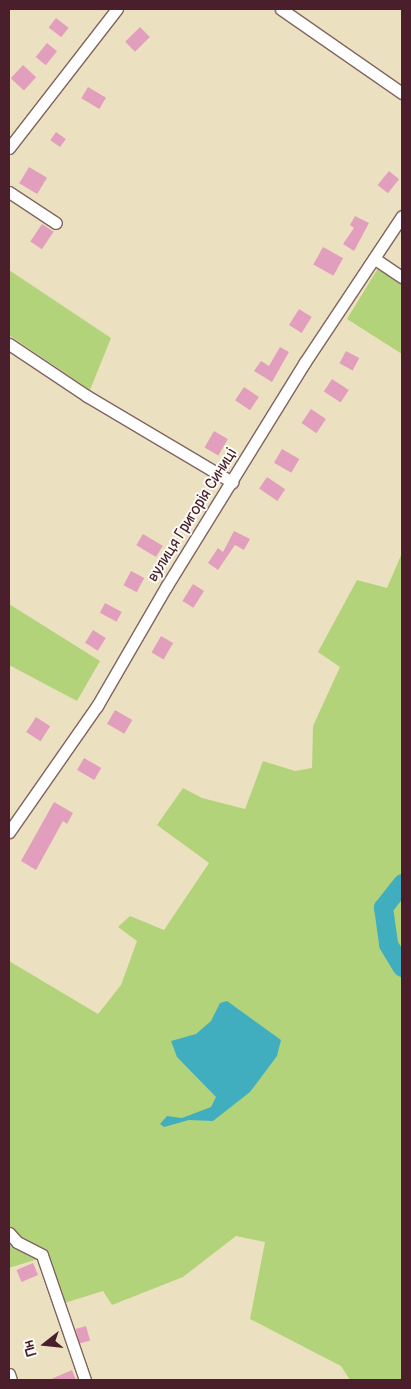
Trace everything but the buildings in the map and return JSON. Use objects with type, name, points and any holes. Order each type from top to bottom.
[{"type":"street","points":[[9,148],[117,9]]},
{"type":"street","points":[[281,9],[402,93]]},
{"type":"street","points":[[9,192],[56,223]]},
{"type":"street","name":"вулиця Григорія Синиці","points":[[9,832],[97,706],[166,587],[305,362],[402,216]]},
{"type":"street","points":[[374,259],[402,277]]},
{"type":"street","points":[[9,344],[87,396],[232,482]]},
{"type":"street","points":[[9,1233],[17,1242],[42,1254],[84,1380]]},
{"type":"street","points":[[9,1374],[11,1380]]},
{"type":"green space","points":[[383,260],[402,273],[402,354],[347,319]]},
{"type":"green space","points":[[9,270],[111,338],[90,390],[9,335]]},
{"type":"green space","points":[[402,553],[402,1380],[350,1380],[341,1366],[250,1319],[265,1242],[236,1236],[183,1277],[112,1305],[103,1291],[55,1306],[38,1259],[9,1268],[9,961],[98,1014],[121,985],[137,941],[118,927],[130,916],[164,930],[209,863],[157,825],[183,788],[202,798],[245,809],[263,761],[295,771],[312,768],[313,726],[340,667],[318,652],[357,580],[387,588]]},
{"type":"green space","points":[[9,604],[100,661],[77,701],[9,665]]},
{"type":"water","points":[[227,1001],[281,1040],[277,1056],[250,1092],[213,1121],[189,1120],[164,1127],[160,1124],[167,1116],[182,1118],[211,1107],[216,1097],[177,1057],[171,1041],[196,1034],[211,1021],[220,1003]]},
{"type":"waterway","points":[[402,883],[383,907],[388,944],[402,967]]}]
